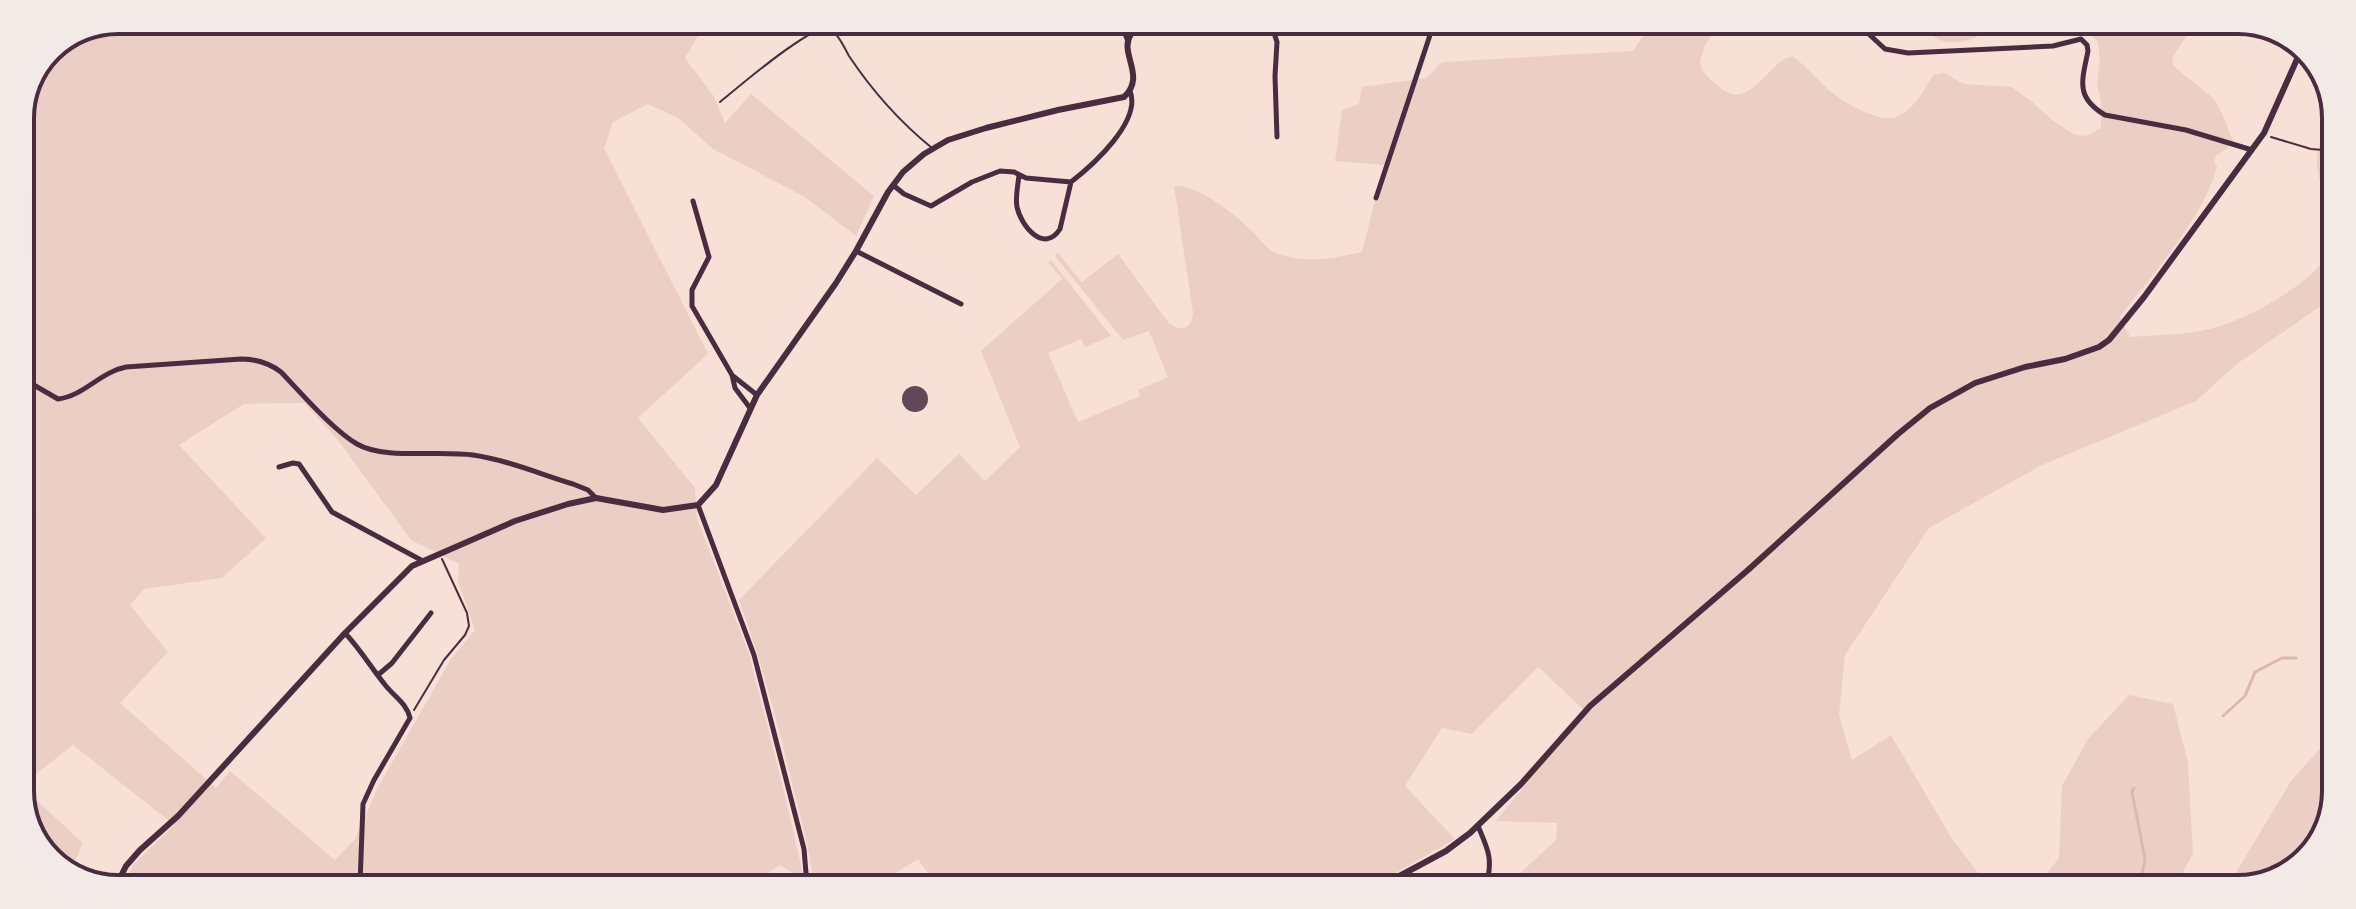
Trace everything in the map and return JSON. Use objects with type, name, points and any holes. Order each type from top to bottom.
[{"type":"street","points":[[1019,175],[1016,202],[1021,220],[1036,237],[1044,240],[1056,235],[1071,182],[1120,133],[1133,107],[1130,91],[1134,72],[1125,34]]},
{"type":"street","points":[[1128,41],[1132,34]]},
{"type":"street","points":[[1274,34],[1277,42],[1277,137]]},
{"type":"street","points":[[1376,198],[1430,34]]},
{"type":"street","points":[[1869,34],[1885,49],[1908,53],[2053,46],[2081,39],[2088,51],[2082,88],[2084,96],[2096,109],[2116,118],[2186,130],[2252,150]]},
{"type":"street","points":[[1401,875],[1446,851],[1478,826],[1521,784],[1590,706],[1930,408],[1975,383],[2025,367],[2065,359],[2099,347],[2109,340],[2264,133],[2297,59]]},
{"type":"street","points":[[122,875],[140,850],[178,816],[345,633],[395,581],[421,560],[440,555],[515,521],[596,498],[663,510],[698,505],[716,485],[757,395],[856,251],[893,185],[932,148],[986,128],[1121,98],[1130,91]]},
{"type":"street","points":[[893,185],[904,194],[931,206],[972,182],[1000,171],[1071,182]]},
{"type":"street","points":[[693,201],[709,257],[692,290],[692,306],[732,375],[735,388],[750,408]]},
{"type":"street","points":[[856,251],[961,304]]},
{"type":"street","points":[[34,385],[58,399],[74,395],[104,375],[126,367],[257,360],[281,372],[340,430],[366,448],[478,456],[582,487],[596,498]]},
{"type":"street","points":[[732,375],[757,395]]},
{"type":"street","points":[[279,467],[299,464],[332,512],[421,560]]},
{"type":"street","points":[[698,505],[754,655],[804,849],[806,875]]},
{"type":"street","points":[[378,675],[392,663],[431,613]]},
{"type":"street","points":[[345,633],[405,706],[410,718],[363,804],[360,875]]},
{"type":"street","points":[[1478,826],[1491,855],[1489,875]]},
{"type":"lane","points":[[720,102],[810,34]]},
{"type":"lane","points":[[835,34],[860,73],[932,148]]},
{"type":"path","points":[[2264,133],[2275,140],[2322,149]]},
{"type":"path","points":[[410,718],[444,660],[469,626],[467,613],[440,555]]},
{"type":"shaded area","points":[[118,34],[699,34],[685,58],[713,95],[725,123],[751,94],[874,196],[856,236],[805,197],[713,149],[678,118],[648,104],[613,122],[604,148],[708,354],[638,418],[695,488],[697,518],[749,654],[803,875],[779,865],[766,875],[129,875],[133,865],[174,825],[73,745],[34,776],[34,118],[40,86],[48,71],[71,48],[86,40]],"holes":[[[304,403],[337,439],[411,540],[459,564],[458,581],[475,630],[451,659],[378,787],[355,839],[335,860],[230,771],[216,788],[120,703],[168,652],[130,605],[144,589],[222,578],[266,538],[179,445],[244,404]]]},
{"type":"shaded area","points":[[1644,34],[1712,34],[1700,61],[1707,75],[1729,93],[1749,91],[1783,60],[1792,56],[1840,98],[1864,112],[1889,118],[1908,110],[1933,75],[1944,73],[1964,84],[2012,87],[2052,120],[2075,135],[2086,136],[2101,128],[2097,84],[2100,60],[2098,42],[2090,34],[2187,34],[2174,56],[2173,64],[2216,102],[2234,143],[2216,156],[2214,162],[2217,166],[2202,204],[2120,317],[2130,337],[2180,334],[2225,324],[2283,295],[2322,263],[2322,305],[2238,363],[2196,401],[2042,465],[1929,528],[1845,655],[1839,715],[1852,760],[1891,735],[1952,839],[1980,875],[1518,875],[1556,840],[1557,823],[1496,821],[1585,711],[1538,667],[1472,734],[1442,728],[1405,786],[1455,839],[1392,875],[929,875],[918,859],[893,875],[812,875],[780,737],[739,600],[877,458],[916,495],[959,454],[985,481],[1020,447],[981,351],[1062,279],[1048,262],[1051,260],[1111,336],[1085,347],[1081,339],[1048,353],[1078,422],[1140,396],[1138,390],[1168,377],[1149,331],[1123,340],[1055,256],[1058,253],[1082,282],[1118,254],[1168,322],[1185,328],[1193,313],[1174,186],[1194,190],[1216,202],[1276,253],[1319,259],[1362,252],[1384,165],[1335,161],[1342,110],[1359,104],[1362,87],[1426,78],[1442,62],[1633,51]]},
{"type":"shaded area","points":[[1929,34],[1983,34],[1957,42]]},
{"type":"shaded area","points":[[2322,138],[2322,186],[2318,174]]},
{"type":"shaded area","points":[[2129,695],[2173,704],[2188,762],[2193,854],[2181,875],[2045,875],[2059,858],[2062,786],[2088,739]]},
{"type":"shaded area","points":[[2322,746],[2320,807],[2318,818],[2305,842],[2280,864],[2265,871],[2234,875],[2291,781]]},
{"type":"shaded area","points":[[34,798],[83,843],[75,861],[63,854],[45,833]]},
{"type":"building","points":[[915,386],[924,390],[928,399],[924,408],[915,412],[906,408],[902,399],[906,390]]},
{"type":"waterway","points":[[2223,716],[2245,696],[2255,672],[2282,658],[2296,658]]},
{"type":"waterway","points":[[2134,788],[2132,792],[2145,859],[2142,875]]}]
